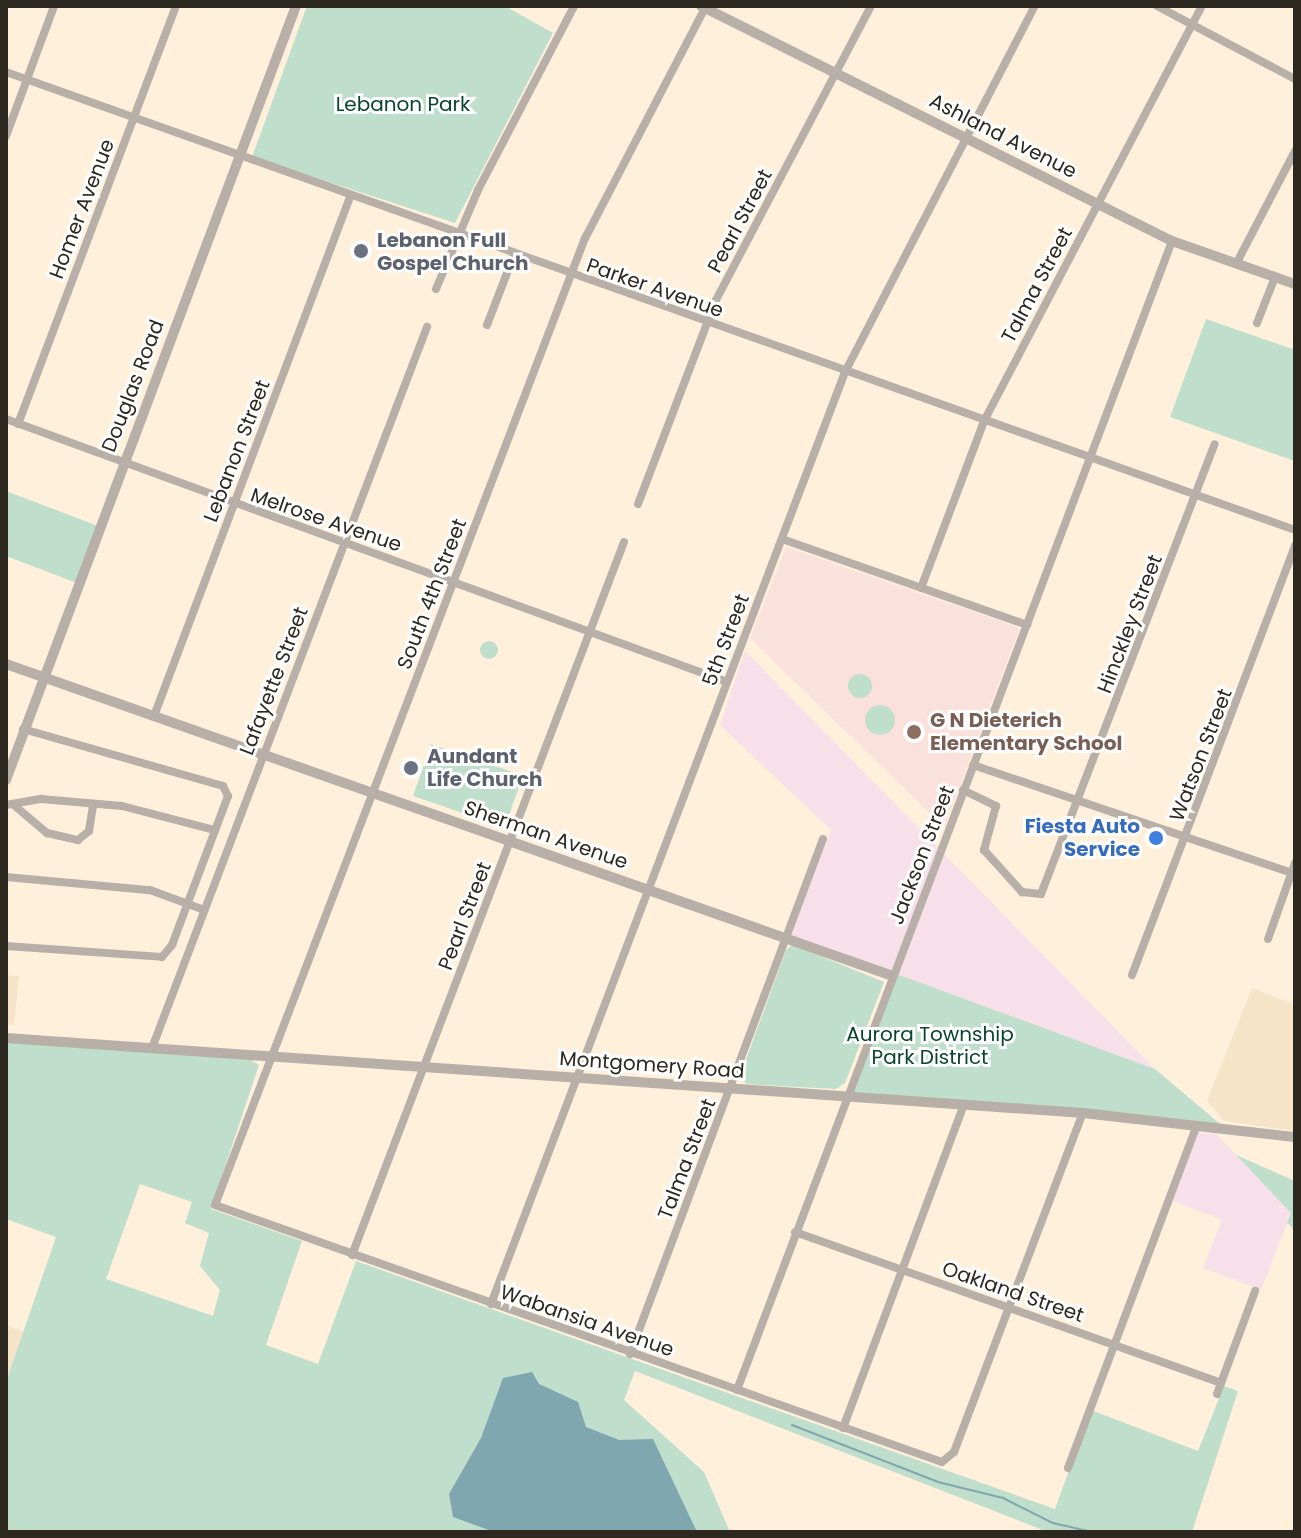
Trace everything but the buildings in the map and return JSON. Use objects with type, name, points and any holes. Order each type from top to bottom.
[{"type":"street","points":[[6,136],[54,6]]},
{"type":"street","name":"Homer Avenue","points":[[18,424],[176,6]]},
{"type":"street","name":"Douglas Road","points":[[6,780],[22,728],[296,6]]},
{"type":"street","points":[[436,289],[457,235],[574,6]]},
{"type":"street","name":"Pearl Street","points":[[638,504],[708,324],[871,6]]},
{"type":"street","name":"5th Street","points":[[491,1304],[646,888],[845,372],[1035,6]]},
{"type":"street","points":[[1157,6],[1295,79]]},
{"type":"street","name":"Talma Street","points":[[921,588],[984,421],[1202,6]]},
{"type":"street","name":"Ashland Avenue","points":[[704,7],[1172,241],[1295,284]]},
{"type":"street","name":"South 4th Street","points":[[215,1205],[571,276],[704,7]]},
{"type":"street","name":"Parker Avenue","points":[[6,72],[571,276],[1295,530]]},
{"type":"street","points":[[1236,264],[1295,151]]},
{"type":"street","name":"Lebanon Street","points":[[154,716],[350,197]]},
{"type":"street","name":"Jackson Street","points":[[737,1390],[846,1095],[1172,241]]},
{"type":"street","points":[[487,325],[514,255]]},
{"type":"street","points":[[1257,323],[1275,277]]},
{"type":"street","name":"Lafayette Street","points":[[152,1048],[427,327]]},
{"type":"street","name":"Melrose Avenue","points":[[6,419],[122,465],[727,682]]},
{"type":"street","name":"Hinckley Street","points":[[963,790],[996,806],[984,850],[1022,892],[1033,896],[1048,884],[1215,444]]},
{"type":"street","points":[[782,539],[1027,625]]},
{"type":"street","name":"Pearl Street","points":[[352,1255],[624,542]]},
{"type":"street","name":"Watson Street","points":[[1132,975],[1295,545]]},
{"type":"street","name":"Sherman Avenue","points":[[6,664],[893,976]]},
{"type":"street","points":[[6,946],[162,957],[187,903],[228,796],[223,786],[22,728]]},
{"type":"street","points":[[973,765],[1294,870],[1268,939]]},
{"type":"street","points":[[10,805],[41,799],[131,807],[215,830]]},
{"type":"street","points":[[10,805],[47,833],[78,840],[89,831],[93,806]]},
{"type":"street","name":"Talma Street","points":[[630,1354],[823,839]]},
{"type":"street","points":[[6,877],[139,888],[204,910]]},
{"type":"street","name":"Montgomery Road","points":[[6,1038],[1083,1113],[1295,1137]]},
{"type":"street","points":[[843,1428],[964,1104]]},
{"type":"street","points":[[1008,1307],[1083,1113]]},
{"type":"street","points":[[1068,1468],[1197,1125]]},
{"type":"street","name":"Wabansia Avenue","points":[[215,1205],[937,1462],[948,1461],[1008,1307]]},
{"type":"street","name":"Oakland Street","points":[[795,1232],[1221,1383]]},
{"type":"street","points":[[1217,1394],[1255,1291]]},
{"type":"shaded area","name":"G N Dieterich Elementary School","points":[[786,547],[1020,628],[944,827],[750,638]]},
{"type":"shaded area","points":[[745,651],[1155,1069],[791,935],[831,830],[720,725]]},
{"type":"shaded area","points":[[6,975],[19,976],[14,1025],[6,1024]]},
{"type":"shaded area","points":[[1252,988],[1295,1005],[1295,1131],[1224,1121],[1207,1101]]},
{"type":"shaded area","points":[[1195,1132],[1216,1134],[1291,1213],[1261,1290],[1203,1268],[1222,1220],[1170,1200]]},
{"type":"shaded area","points":[[6,1325],[24,1332],[6,1382]]},
{"type":"green space","name":"Lebanon Park","points":[[307,6],[505,6],[553,33],[455,223],[252,157]]},
{"type":"green space","points":[[1206,319],[1295,350],[1295,461],[1170,417]]},
{"type":"green space","points":[[6,491],[98,526],[77,583],[6,556]]},
{"type":"green space","points":[[489,641],[498,650],[489,659],[480,650]]},
{"type":"green space","points":[[860,674],[871,681],[872,686],[865,697],[860,698],[849,691],[848,686],[855,675]]},
{"type":"green space","points":[[880,705],[891,709],[895,720],[891,731],[880,735],[869,731],[865,720],[869,709]]},
{"type":"green space","points":[[431,744],[523,776],[505,828],[413,796]]},
{"type":"green space","points":[[793,945],[884,982],[845,1083],[836,1089],[746,1084],[740,1076],[786,950]]},
{"type":"green space","name":"Aurora Township Park District","points":[[894,973],[1155,1069],[1225,1128],[846,1095]]},
{"type":"green space","points":[[6,1042],[249,1059],[259,1065],[211,1209],[302,1241],[266,1345],[318,1364],[356,1261],[1055,1509],[1091,1410],[1198,1451],[1224,1386],[1238,1391],[1192,1532],[1048,1532],[635,1371],[624,1400],[704,1472],[730,1532],[6,1532],[6,1382],[56,1237],[6,1219]],"holes":[[[140,1184],[192,1202],[185,1223],[209,1233],[200,1266],[220,1290],[213,1316],[106,1279]]]},
{"type":"green space","points":[[1236,1155],[1295,1181],[1295,1230],[1287,1223],[1291,1213]]},
{"type":"water","points":[[532,1372],[539,1384],[578,1402],[586,1427],[619,1440],[653,1439],[697,1532],[494,1532],[453,1517],[449,1494],[481,1438],[503,1378]]},
{"type":"waterway","points":[[792,1425],[938,1482],[1003,1498],[1053,1523],[1092,1532]]},
{"type":"place","name":"Lebanon Full Gospel Church","points":[[361,251]]},
{"type":"place","name":"G N Dieterich Elementary School","points":[[914,732]]},
{"type":"place","name":"Aundant Life Church","points":[[411,768]]},
{"type":"place","name":"Fiesta Auto Service","points":[[1156,838]]}]
